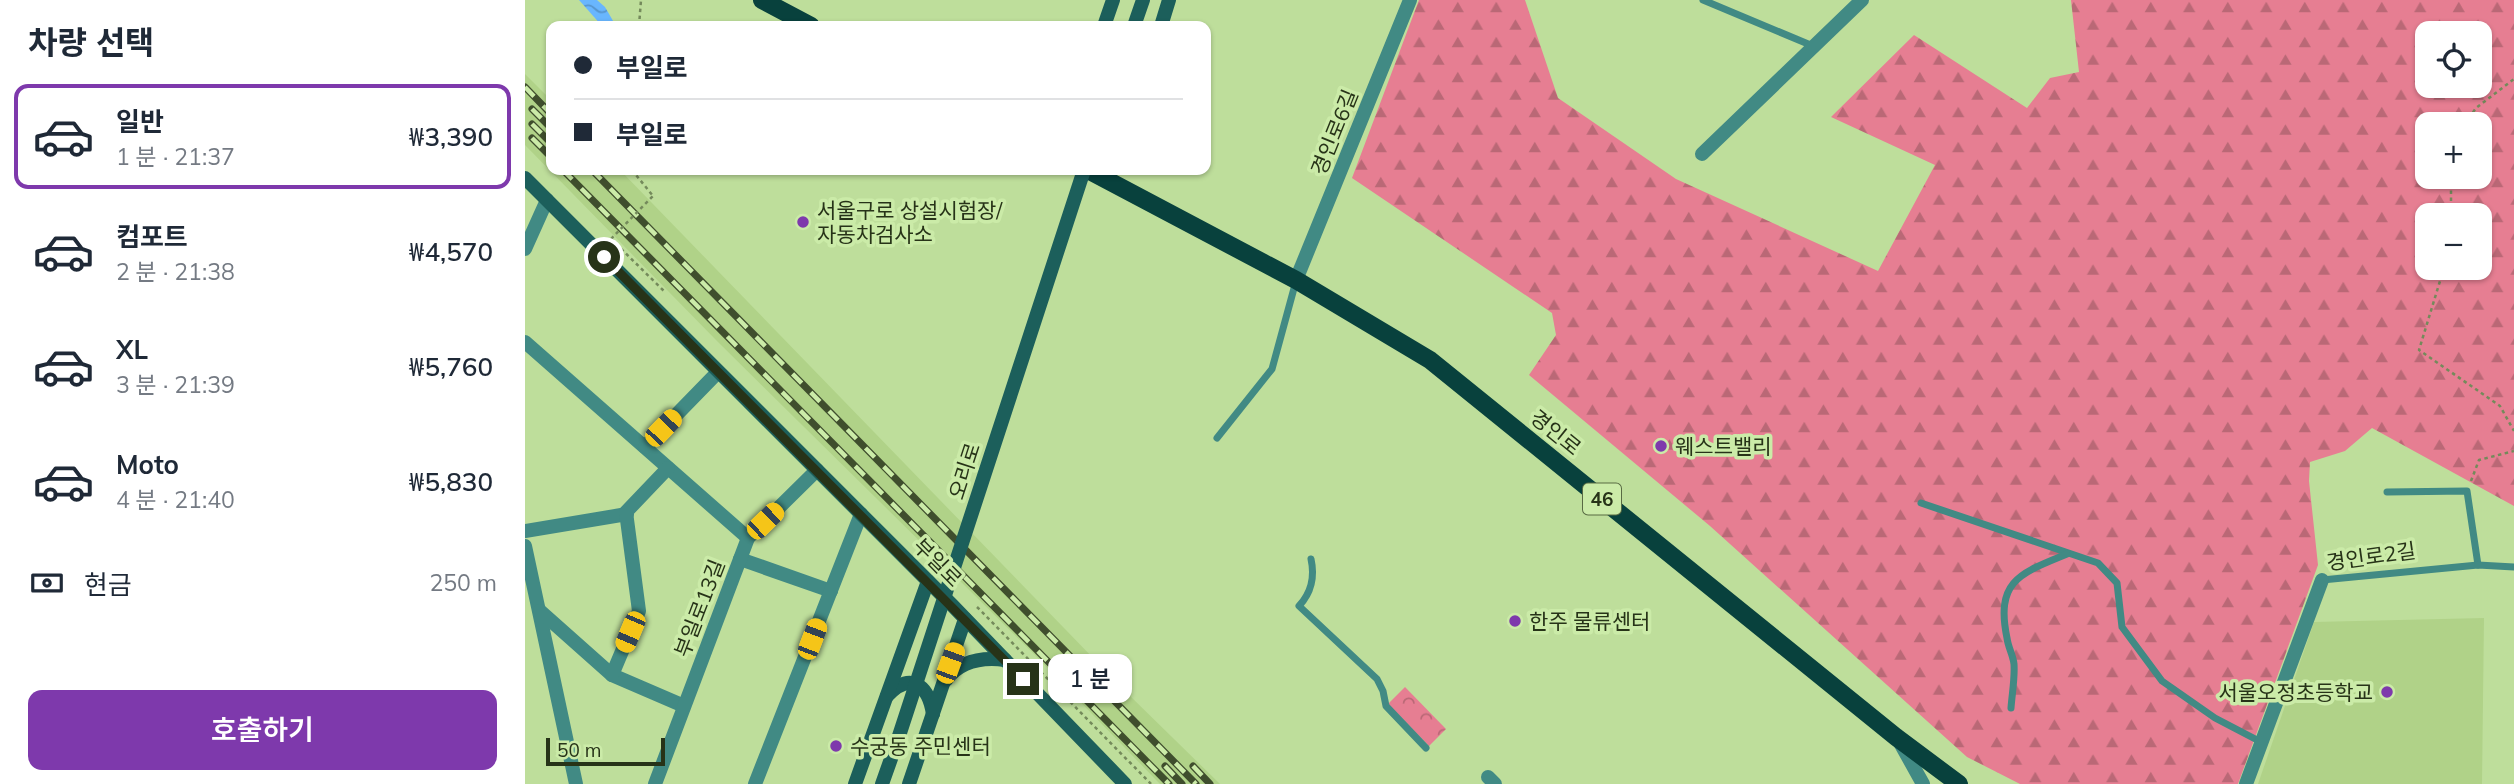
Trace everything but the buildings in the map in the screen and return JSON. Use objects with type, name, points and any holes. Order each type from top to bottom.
[{"type":"main road","points":[[762,0],[787,10],[804,21]]},
{"type":"main road","points":[[1106,21],[1113,0]]},
{"type":"main road","points":[[1136,21],[1143,0]]},
{"type":"main road","points":[[1163,21],[1169,0]]},
{"type":"main road","name":"오리로","points":[[882,784],[1084,175]]},
{"type":"main road","name":"경인로","points":[[1113,176],[1430,360],[1896,737],[1959,784]]},
{"type":"main road","name":"부일로","points":[[525,178],[928,581],[1119,781]]},
{"type":"main road","points":[[855,784],[928,581]]},
{"type":"main road","points":[[909,784],[965,619]]},
{"type":"main road","points":[[943,684],[955,671],[968,663],[986,659],[1005,660]]},
{"type":"main road","points":[[887,696],[896,687],[906,683],[917,684],[926,692],[933,715]]},
{"type":"street","name":"경인로6길","points":[[1296,280],[1410,0]]},
{"type":"street","points":[[1702,154],[1862,0]]},
{"type":"street","points":[[525,249],[547,200]]},
{"type":"street","points":[[525,342],[748,538]]},
{"type":"street","points":[[645,447],[718,372]]},
{"type":"street","points":[[525,531],[627,514],[668,468]]},
{"type":"street","name":"부일로13길","points":[[655,784],[748,538],[817,470]]},
{"type":"street","points":[[612,674],[639,611],[627,514]]},
{"type":"street","points":[[755,784],[861,514]]},
{"type":"street","points":[[525,546],[576,784]]},
{"type":"street","points":[[740,559],[831,591]]},
{"type":"street","name":"경인로2길","points":[[2246,784],[2322,580]]},
{"type":"street","points":[[540,611],[612,674],[684,706]]},
{"type":"street","points":[[1896,737],[1923,784]]},
{"type":"lane","points":[[1703,0],[1814,46]]},
{"type":"lane","points":[[1217,438],[1272,369],[1296,280]]},
{"type":"lane","points":[[2387,492],[2467,491],[2478,565]]},
{"type":"lane","points":[[1921,503],[2098,563],[2117,583],[2122,627],[2162,681],[2215,718],[2262,743]]},
{"type":"lane","points":[[2011,708],[2014,664],[2006,636],[2004,599],[2013,584],[2026,571],[2068,554]]},
{"type":"lane","points":[[1311,559],[1314,572],[1311,584],[1307,597],[1299,606],[1377,679],[1386,706],[1426,748]]},
{"type":"lane","name":"경인로2길","points":[[2322,580],[2478,565],[2514,567]]},
{"type":"path","points":[[639,21],[641,0]]},
{"type":"path","points":[[2473,112],[2514,79]]},
{"type":"path","points":[[636,175],[653,196],[611,239],[665,292]]},
{"type":"path","points":[[2440,280],[2419,350],[2500,406],[2514,432]]},
{"type":"path","points":[[2467,491],[2479,460],[2514,451]]},
{"type":"path","points":[[977,607],[1151,784]]},
{"type":"shaded area","points":[[525,74],[546,95],[546,166],[525,145]]},
{"type":"shaded area","points":[[554,175],[625,175],[1128,694],[1220,784],[1160,784],[1031,651],[717,341]]},
{"type":"shaded area","name":"서울오정초등학교","points":[[2484,618],[2482,784],[2258,784],[2314,622]]},
{"type":"green space","points":[[1419,0],[1525,0],[1558,98],[1676,179],[1878,271],[1935,165],[1831,117],[1914,35],[2027,108],[2050,78],[2079,72],[2071,0],[2514,0],[2514,506],[2372,428],[2345,451],[2310,462],[2309,481],[2318,565],[2238,784],[2020,784],[1967,757],[1710,526],[1529,375],[1556,335],[1552,313],[1352,178]]},
{"type":"green space","points":[[1405,687],[1446,729],[1429,746],[1388,704]]},
{"type":"water","points":[[579,0],[597,0],[613,21],[598,21]]},
{"type":"railway","points":[[525,87],[546,109]]},
{"type":"railway","points":[[532,109],[546,123]]},
{"type":"railway","points":[[532,124],[546,138]]},
{"type":"railway","points":[[532,138],[546,152]]},
{"type":"railway","points":[[568,175],[1169,784]]},
{"type":"railway","points":[[597,175],[1196,784]]},
{"type":"railway","points":[[1165,766],[1182,784]]},
{"type":"railway","points":[[1193,766],[1210,784]]},
{"type":"place","name":"서울구로 상설시험장/ 자동차검사소","points":[[803,222]]},
{"type":"place","name":"웨스트밸리","points":[[1661,446]]},
{"type":"place","name":"한주 물류센터","points":[[1515,621]]},
{"type":"place","name":"서울오정초등학교","points":[[2387,692]]},
{"type":"place","name":"수궁동 주민센터","points":[[836,746]]},
{"type":"route","points":[[604,257],[1023,679]]}]
